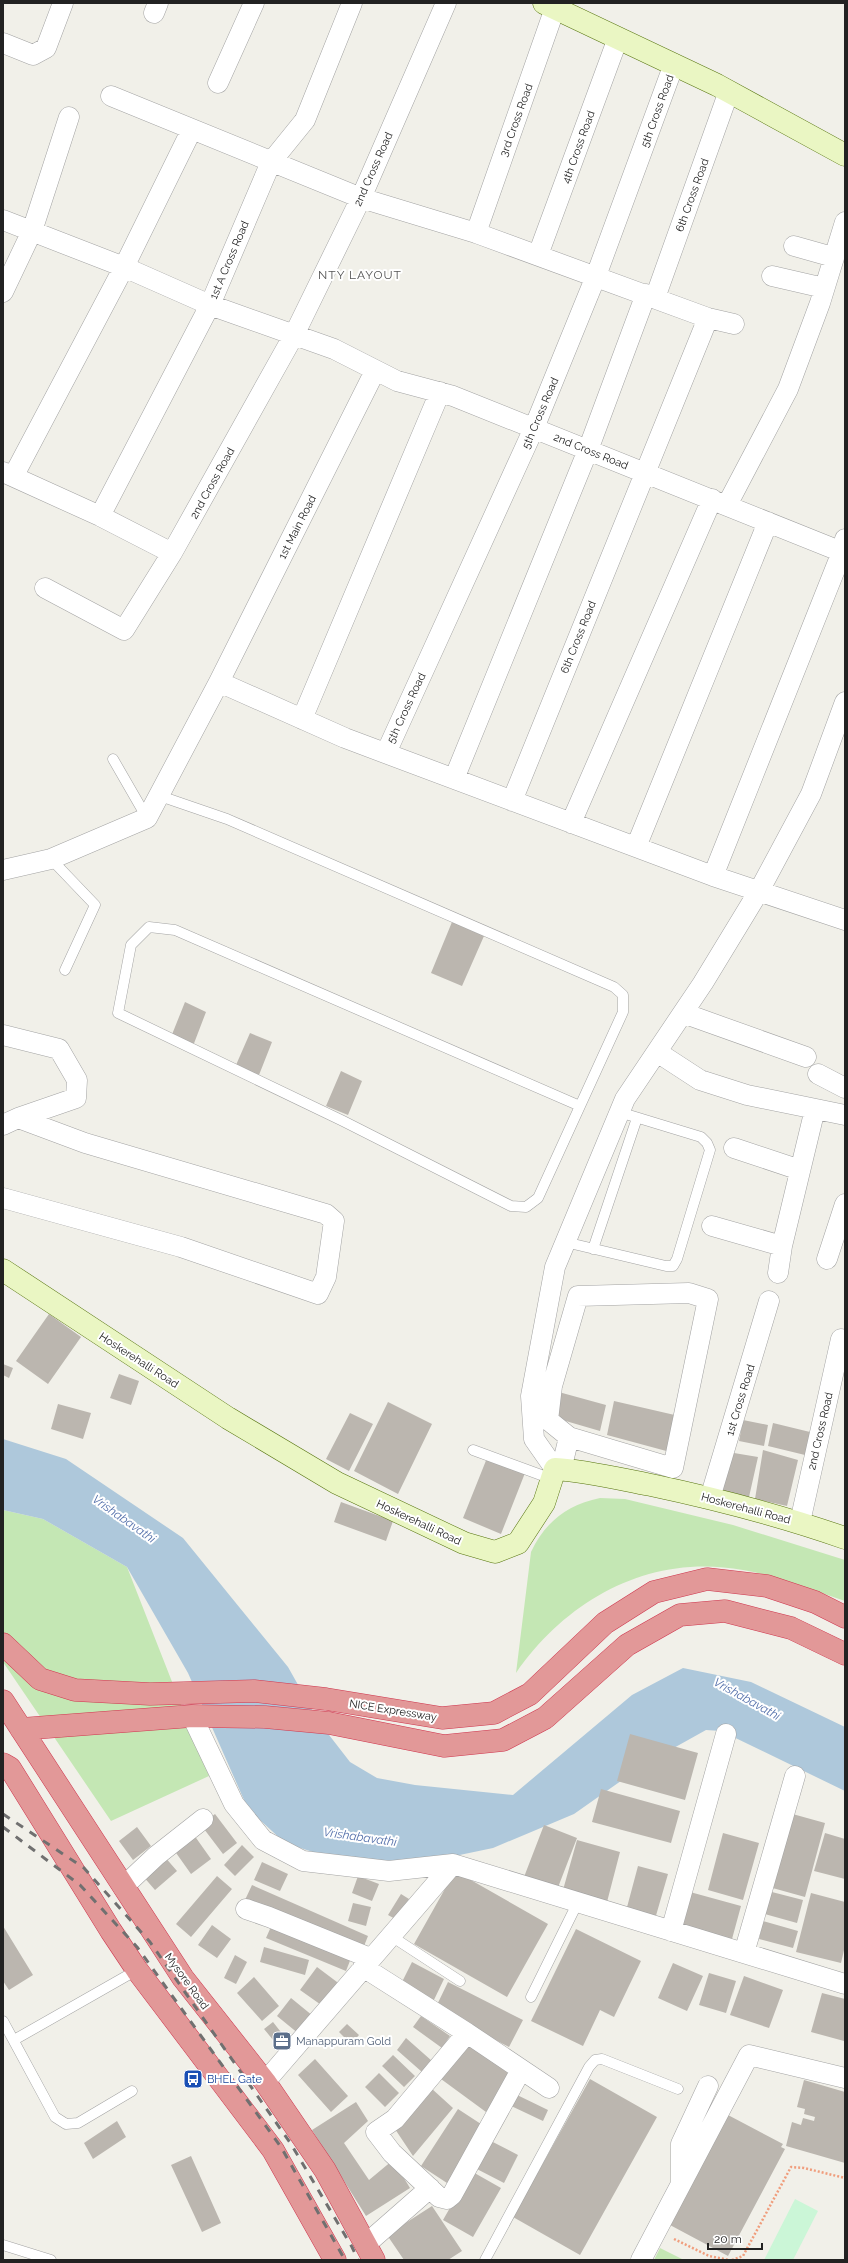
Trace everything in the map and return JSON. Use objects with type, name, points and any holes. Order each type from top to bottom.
[{"type":"highway","name":"NICE Expressway","points":[[3,1644],[40,1679],[56,1685],[94,1692],[150,1694],[254,1691],[326,1699],[442,1718],[494,1713],[530,1694],[605,1623],[654,1592],[707,1579],[767,1586],[814,1602],[845,1617]]},
{"type":"highway","points":[[21,1729],[199,1716],[265,1717],[329,1723],[444,1746],[502,1740],[545,1718],[627,1645],[680,1615],[725,1611],[791,1628],[845,1654]]},
{"type":"highway","name":"Mysore Road","points":[[3,1701],[183,1978],[265,2082],[325,2170],[369,2252]]},
{"type":"highway","points":[[7,1766],[111,1931],[134,1972],[273,2150],[336,2260]]},
{"type":"street","points":[[3,43],[33,55],[46,48],[63,3]]},
{"type":"street","points":[[218,84],[254,3]]},
{"type":"street","name":"1st A Cross Road","points":[[100,516],[210,305],[271,162],[305,120],[352,3]]},
{"type":"street","name":"2nd Cross Road","points":[[45,588],[124,630],[172,553],[295,333],[361,198],[446,3]]},
{"type":"street","points":[[550,6],[729,91],[845,155]]},
{"type":"street","name":"3rd Cross Road","points":[[476,232],[550,6]]},
{"type":"street","name":"4th Cross Road","points":[[538,256],[618,38]]},
{"type":"street","name":"5th Cross Road","points":[[386,753],[534,428],[596,276],[674,64]]},
{"type":"street","name":"6th Cross Road","points":[[454,779],[650,296],[729,91]]},
{"type":"street","points":[[111,96],[361,198],[476,232],[708,318],[734,324]]},
{"type":"street","points":[[3,292],[32,231],[69,117]]},
{"type":"street","points":[[172,553],[100,516],[8,473],[124,267],[192,129]]},
{"type":"street","name":"2nd Cross Road","points":[[3,220],[124,267],[210,305],[295,333],[334,349],[397,382],[440,392],[768,522],[844,548]]},
{"type":"street","points":[[570,823],[719,502],[788,389],[824,288],[845,222]]},
{"type":"street","points":[[794,246],[833,257]]},
{"type":"street","points":[[772,276],[824,288]]},
{"type":"street","name":"6th Cross Road","points":[[512,801],[644,472],[708,318]]},
{"type":"street","name":"1st Main Road","points":[[147,818],[220,682],[375,371]]},
{"type":"street","points":[[302,719],[440,392]]},
{"type":"street","points":[[636,847],[768,522]]},
{"type":"street","points":[[713,876],[844,548]]},
{"type":"street","points":[[220,682],[302,719],[386,753],[570,823],[713,876],[758,891],[844,916]]},
{"type":"street","points":[[556,1473],[534,1439],[531,1396],[555,1267],[565,1242],[628,1115],[625,1099],[683,1013],[758,891],[811,794],[845,702]]},
{"type":"street","points":[[3,870],[51,859],[147,818]]},
{"type":"street","points":[[683,1013],[806,1057]]},
{"type":"street","points":[[3,1035],[59,1050],[76,1080],[76,1098],[11,1121]]},
{"type":"street","points":[[657,1052],[700,1080],[747,1095],[845,1115]]},
{"type":"street","points":[[818,1074],[845,1088]]},
{"type":"street","points":[[778,1273],[782,1246],[815,1109]]},
{"type":"street","points":[[3,1198],[181,1247],[318,1294],[326,1277],[334,1220],[326,1214],[11,1121]]},
{"type":"street","points":[[734,1148],[800,1170]]},
{"type":"street","points":[[827,1259],[845,1204]]},
{"type":"street","points":[[712,1226],[782,1246]]},
{"type":"street","name":"Hoskerehalli Road","points":[[3,1270],[234,1422],[336,1483],[464,1543],[495,1552],[518,1543],[544,1503],[556,1473],[586,1472],[710,1498],[800,1522],[845,1538]]},
{"type":"street","points":[[689,1293],[708,1299],[673,1468],[569,1437],[548,1420],[552,1386],[578,1296],[689,1293]]},
{"type":"street","name":"1st Cross Road","points":[[710,1498],[769,1301]]},
{"type":"street","name":"2nd Cross Road","points":[[800,1522],[841,1339]]},
{"type":"street","points":[[556,1473],[569,1437]]},
{"type":"street","points":[[199,1716],[234,1804],[263,1840],[303,1861],[389,1871],[453,1864],[845,1984]]},
{"type":"street","points":[[671,1931],[726,1734]]},
{"type":"street","points":[[744,1953],[795,1776]]},
{"type":"street","points":[[123,1887],[156,1856],[203,1819]]},
{"type":"street","points":[[265,2082],[366,1962],[391,1936],[453,1864]]},
{"type":"street","points":[[246,1909],[269,1917],[366,1962],[467,2033],[549,2088]]},
{"type":"street","points":[[467,2033],[395,2119],[376,2132],[392,2153],[439,2197],[447,2199],[452,2195],[521,2070]]},
{"type":"street","points":[[641,2260],[749,2054],[845,2078]]},
{"type":"street","points":[[681,2186],[681,2144],[708,2086]]},
{"type":"street","points":[[369,2252],[430,2188]]},
{"type":"lane","points":[[113,759],[147,818]]},
{"type":"lane","points":[[160,796],[227,819],[614,987],[623,996],[623,1012],[538,1198],[526,1207],[511,1206],[342,1121],[118,1013],[131,945],[148,927],[175,930],[580,1106]]},
{"type":"lane","points":[[51,859],[95,905],[65,970]]},
{"type":"lane","points":[[565,1242],[666,1266],[673,1266],[677,1259],[710,1150],[708,1143],[701,1137],[628,1115],[593,1248]]},
{"type":"lane","points":[[473,1450],[556,1473]]},
{"type":"lane","points":[[531,1997],[578,1902]]},
{"type":"lane","points":[[391,1936],[460,1981]]},
{"type":"lane","points":[[14,2040],[134,1972]]},
{"type":"lane","points":[[3,2021],[55,2117],[66,2124],[78,2123],[132,2091]]},
{"type":"lane","points":[[485,2260],[589,2067],[595,2060],[602,2059],[678,2089]]},
{"type":"lane","points":[[3,2245],[51,2260]]},
{"type":"path","points":[[657,2231],[709,2256],[730,2260],[743,2256],[791,2167],[804,2168],[845,2178]]},
{"type":"green space","points":[[600,1498],[625,1499],[733,1525],[845,1560],[845,1601],[782,1580],[743,1570],[709,1566],[676,1568],[644,1575],[614,1587],[586,1603],[560,1623],[537,1646],[516,1673],[531,1552],[543,1532],[558,1516],[577,1505]]},
{"type":"green space","points":[[3,1510],[43,1519],[127,1567],[209,1776],[111,1821],[3,1662]]},
{"type":"green space","points":[[795,2199],[818,2211],[793,2260],[764,2260]]},
{"type":"green space","points":[[660,2248],[684,2260],[654,2260]]},
{"type":"water","name":"Vrishabavathi","points":[[3,1439],[66,1459],[183,1538],[288,1667],[319,1722],[350,1762],[377,1778],[415,1785],[513,1795],[632,1695],[683,1668],[751,1682],[845,1727],[845,1791],[721,1731],[706,1730],[645,1764],[574,1814],[493,1848],[407,1866],[347,1863],[285,1843],[248,1809],[188,1673],[127,1567],[43,1519],[3,1510]]},
{"type":"building","points":[[452,922],[484,936],[462,986],[431,973]]},
{"type":"building","points":[[185,1002],[206,1012],[193,1046],[171,1037]]},
{"type":"building","points":[[250,1033],[272,1042],[259,1075],[236,1065]]},
{"type":"building","points":[[341,1071],[362,1081],[348,1115],[326,1106]]},
{"type":"building","points":[[49,1314],[81,1337],[48,1384],[16,1361]]},
{"type":"building","points":[[3,1364],[13,1368],[9,1378],[3,1375]]},
{"type":"building","points":[[119,1374],[139,1381],[131,1405],[110,1398]]},
{"type":"building","points":[[555,1391],[606,1405],[600,1431],[552,1417]]},
{"type":"building","points":[[614,1401],[679,1416],[670,1452],[607,1435]]},
{"type":"building","points":[[388,1402],[432,1424],[398,1494],[354,1471]]},
{"type":"building","points":[[58,1404],[91,1413],[83,1439],[51,1429]]},
{"type":"building","points":[[350,1413],[373,1424],[349,1471],[326,1459]]},
{"type":"building","points":[[743,1420],[768,1425],[764,1446],[739,1441]]},
{"type":"building","points":[[773,1423],[810,1432],[805,1455],[768,1446]]},
{"type":"building","points":[[763,1450],[798,1460],[787,1506],[755,1499]]},
{"type":"building","points":[[728,1452],[758,1457],[749,1497],[720,1490]]},
{"type":"building","points":[[487,1458],[525,1473],[501,1534],[463,1518]]},
{"type":"building","points":[[341,1502],[393,1521],[386,1541],[334,1522]]},
{"type":"building","points":[[630,1734],[698,1753],[685,1800],[617,1781]]},
{"type":"building","points":[[601,1789],[680,1811],[671,1843],[592,1822]]},
{"type":"building","points":[[789,1813],[825,1823],[805,1897],[769,1887]]},
{"type":"building","points":[[215,1814],[237,1843],[223,1854],[201,1825]]},
{"type":"building","points":[[544,1825],[577,1838],[557,1890],[524,1877]]},
{"type":"building","points":[[137,1827],[151,1846],[133,1860],[119,1841]]},
{"type":"building","points":[[723,1833],[759,1843],[743,1900],[708,1890]]},
{"type":"building","points":[[825,1833],[845,1839],[845,1879],[814,1871]]},
{"type":"building","points":[[194,1835],[211,1859],[191,1874],[174,1850]]},
{"type":"building","points":[[577,1840],[620,1852],[607,1902],[563,1890]]},
{"type":"building","points":[[242,1845],[254,1857],[235,1876],[224,1865]]},
{"type":"building","points":[[164,1856],[177,1871],[155,1890],[142,1875]]},
{"type":"building","points":[[262,1862],[288,1874],[280,1891],[254,1880]]},
{"type":"building","points":[[638,1866],[668,1874],[655,1919],[626,1911]]},
{"type":"building","points":[[455,1871],[548,1924],[507,1997],[414,1944]]},
{"type":"building","points":[[217,1876],[232,1889],[191,1937],[176,1924]]},
{"type":"building","points":[[358,1876],[379,1884],[372,1901],[352,1893]]},
{"type":"building","points":[[252,1885],[368,1936],[362,1951],[245,1900]]},
{"type":"building","points":[[768,1891],[803,1900],[797,1923],[761,1913]]},
{"type":"building","points":[[690,1892],[741,1906],[732,1939],[681,1925]]},
{"type":"building","points":[[811,1893],[845,1902],[845,1946],[841,1963],[796,1952]]},
{"type":"building","points":[[401,1894],[409,1899],[397,1920],[388,1915]]},
{"type":"building","points":[[353,1903],[371,1907],[366,1926],[348,1921]]},
{"type":"building","points":[[274,1920],[353,1953],[346,1971],[266,1938]]},
{"type":"building","points":[[763,1921],[798,1931],[793,1948],[759,1939]]},
{"type":"building","points":[[212,1925],[231,1939],[217,1958],[198,1945]]},
{"type":"building","points":[[3,1926],[33,1975],[9,1990],[3,1981]]},
{"type":"building","points":[[576,1929],[641,1961],[614,2017],[600,2010],[583,2046],[531,2021]]},
{"type":"building","points":[[264,1947],[309,1960],[305,1975],[260,1962]]},
{"type":"building","points":[[235,1955],[247,1962],[236,1984],[224,1978]]},
{"type":"building","points":[[412,1962],[444,1979],[432,2004],[399,1988]]},
{"type":"building","points":[[673,1963],[703,1976],[687,2011],[658,1998]]},
{"type":"building","points":[[317,1967],[341,1985],[324,2007],[300,1990]]},
{"type":"building","points":[[709,1973],[736,1981],[726,2013],[699,2005]]},
{"type":"building","points":[[744,1976],[783,1990],[769,2028],[730,2015]]},
{"type":"building","points":[[254,1977],[279,2006],[262,2021],[237,1993]]},
{"type":"building","points":[[448,1982],[523,2020],[509,2047],[435,2009]]},
{"type":"building","points":[[822,1993],[845,1999],[844,2041],[811,2032]]},
{"type":"building","points":[[291,1998],[313,2016],[299,2034],[277,2016]]},
{"type":"building","points":[[421,2016],[450,2036],[442,2048],[413,2027]]},
{"type":"building","points":[[273,2022],[291,2045],[283,2052],[264,2029]]},
{"type":"building","points":[[347,2024],[359,2035],[351,2044],[339,2032]]},
{"type":"building","points":[[406,2038],[432,2061],[422,2072],[397,2050]]},
{"type":"building","points":[[467,2043],[512,2075],[486,2112],[441,2079]]},
{"type":"building","points":[[393,2055],[415,2076],[404,2087],[382,2066]]},
{"type":"building","points":[[315,2059],[348,2096],[331,2112],[298,2075]]},
{"type":"building","points":[[379,2073],[399,2093],[385,2107],[365,2087]]},
{"type":"building","points":[[590,2079],[657,2117],[580,2255],[513,2217]]},
{"type":"building","points":[[804,2080],[845,2092],[845,2163],[786,2146],[792,2122],[801,2125],[803,2118],[814,2121],[815,2117],[804,2114],[805,2109],[797,2107]]},
{"type":"building","points":[[431,2088],[453,2108],[413,2156],[395,2129]]},
{"type":"building","points":[[513,2093],[548,2110],[543,2121],[507,2104]]},
{"type":"building","points":[[356,2102],[368,2121],[344,2143],[369,2180],[393,2160],[410,2188],[366,2216],[312,2130]]},
{"type":"building","points":[[458,2109],[484,2126],[447,2183],[421,2166]]},
{"type":"building","points":[[728,2115],[783,2144],[781,2147],[785,2149],[728,2256],[670,2225]]},
{"type":"building","points":[[117,2121],[126,2137],[93,2159],[84,2143]]},
{"type":"building","points":[[487,2139],[518,2155],[504,2183],[473,2167]]},
{"type":"building","points":[[191,2156],[221,2223],[202,2232],[171,2165]]},
{"type":"building","points":[[471,2171],[501,2188],[473,2237],[443,2220]]},
{"type":"building","points":[[432,2206],[462,2251],[448,2260],[404,2260],[387,2235]]},
{"type":"railway","points":[[3,1814],[84,1868],[150,1942],[291,2144],[352,2247],[358,2260]]},
{"type":"railway","points":[[3,1827],[80,1885],[137,1947],[281,2147],[345,2260]]},
{"type":"place","name":"Manappuram Gold","points":[[282,2041]]},
{"type":"place","name":"BHEL Gate","points":[[193,2079]]},
{"type":"district","name":"NTY LAYOUT","points":[[360,275]]}]
